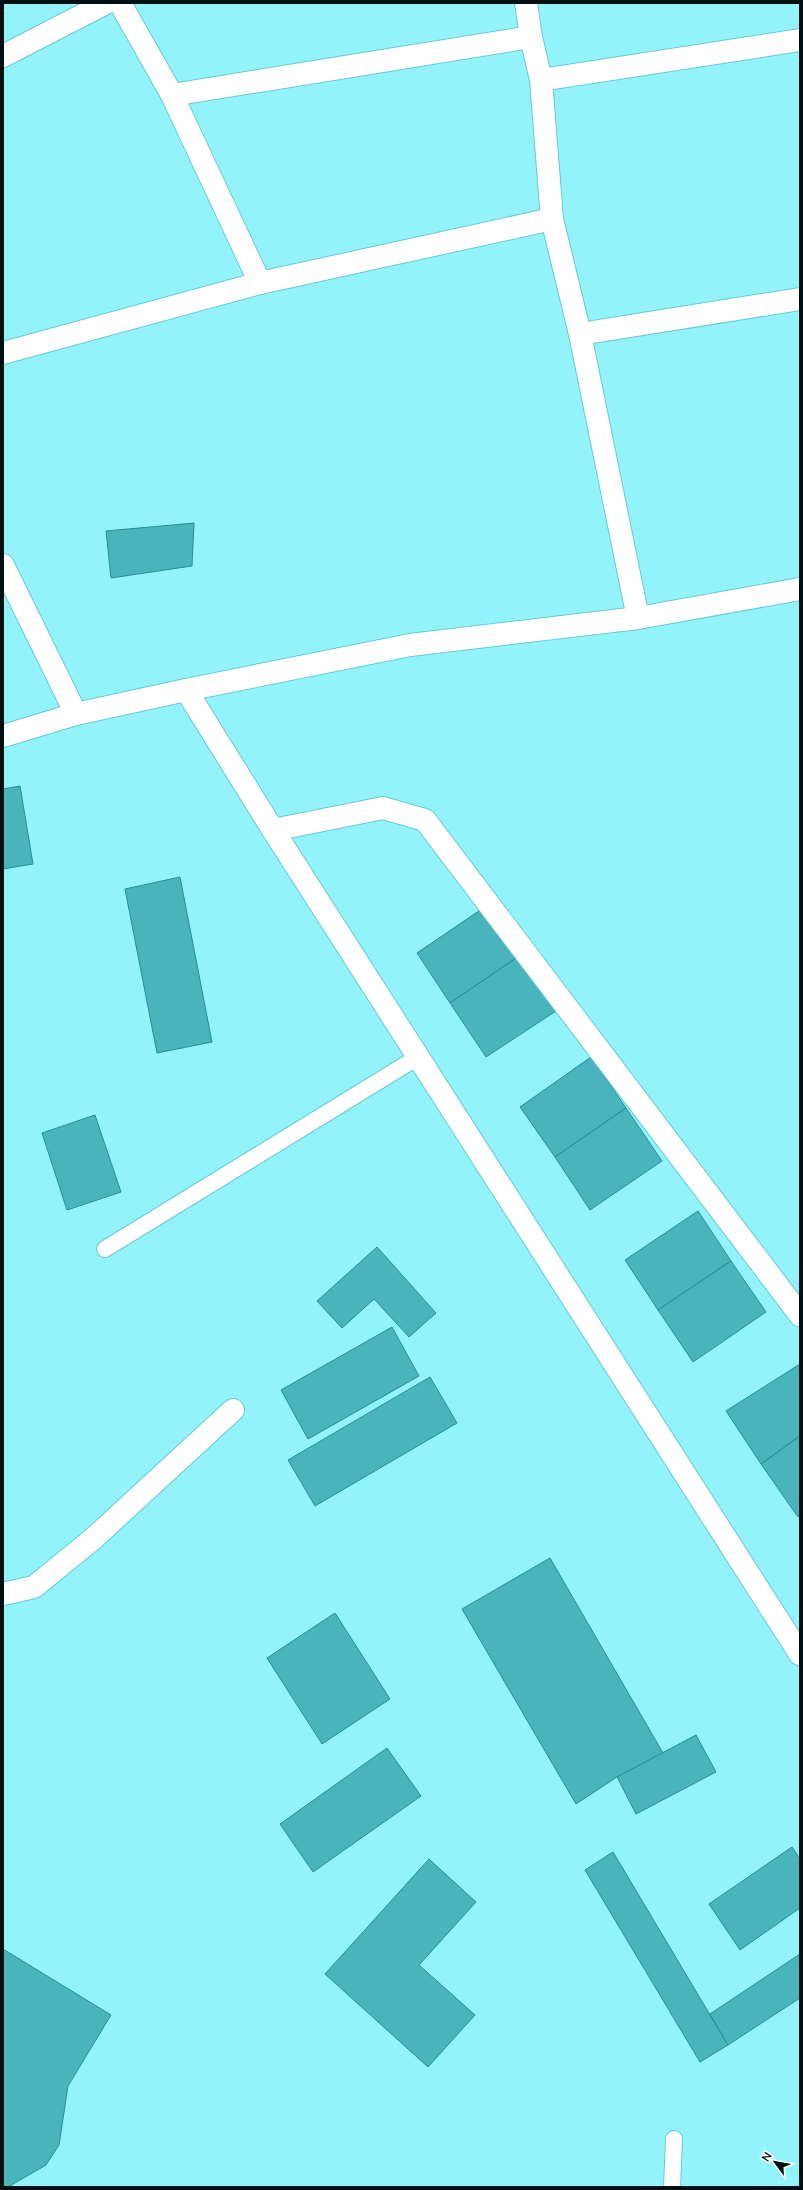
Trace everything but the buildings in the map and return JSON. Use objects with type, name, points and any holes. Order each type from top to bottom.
[{"type":"street","points":[[3,56],[106,3]]},
{"type":"street","points":[[120,3],[172,95],[260,283]]},
{"type":"street","points":[[526,3],[531,36],[541,80],[552,219],[580,334],[638,618]]},
{"type":"street","points":[[172,95],[531,36]]},
{"type":"street","points":[[541,80],[800,40]]},
{"type":"street","points":[[3,353],[260,283],[552,219]]},
{"type":"street","points":[[580,334],[800,298]]},
{"type":"street","points":[[3,565],[76,714]]},
{"type":"street","points":[[3,736],[76,714],[186,690],[410,645],[638,618],[800,589]]},
{"type":"street","points":[[186,690],[273,830],[800,1654]]},
{"type":"street","points":[[273,830],[383,808],[425,820],[800,1315]]},
{"type":"street","points":[[3,1594],[34,1587],[94,1538],[233,1410]]},
{"type":"lane","points":[[105,1249],[418,1057]]},
{"type":"lane","points":[[672,2187],[674,2139]]}]
